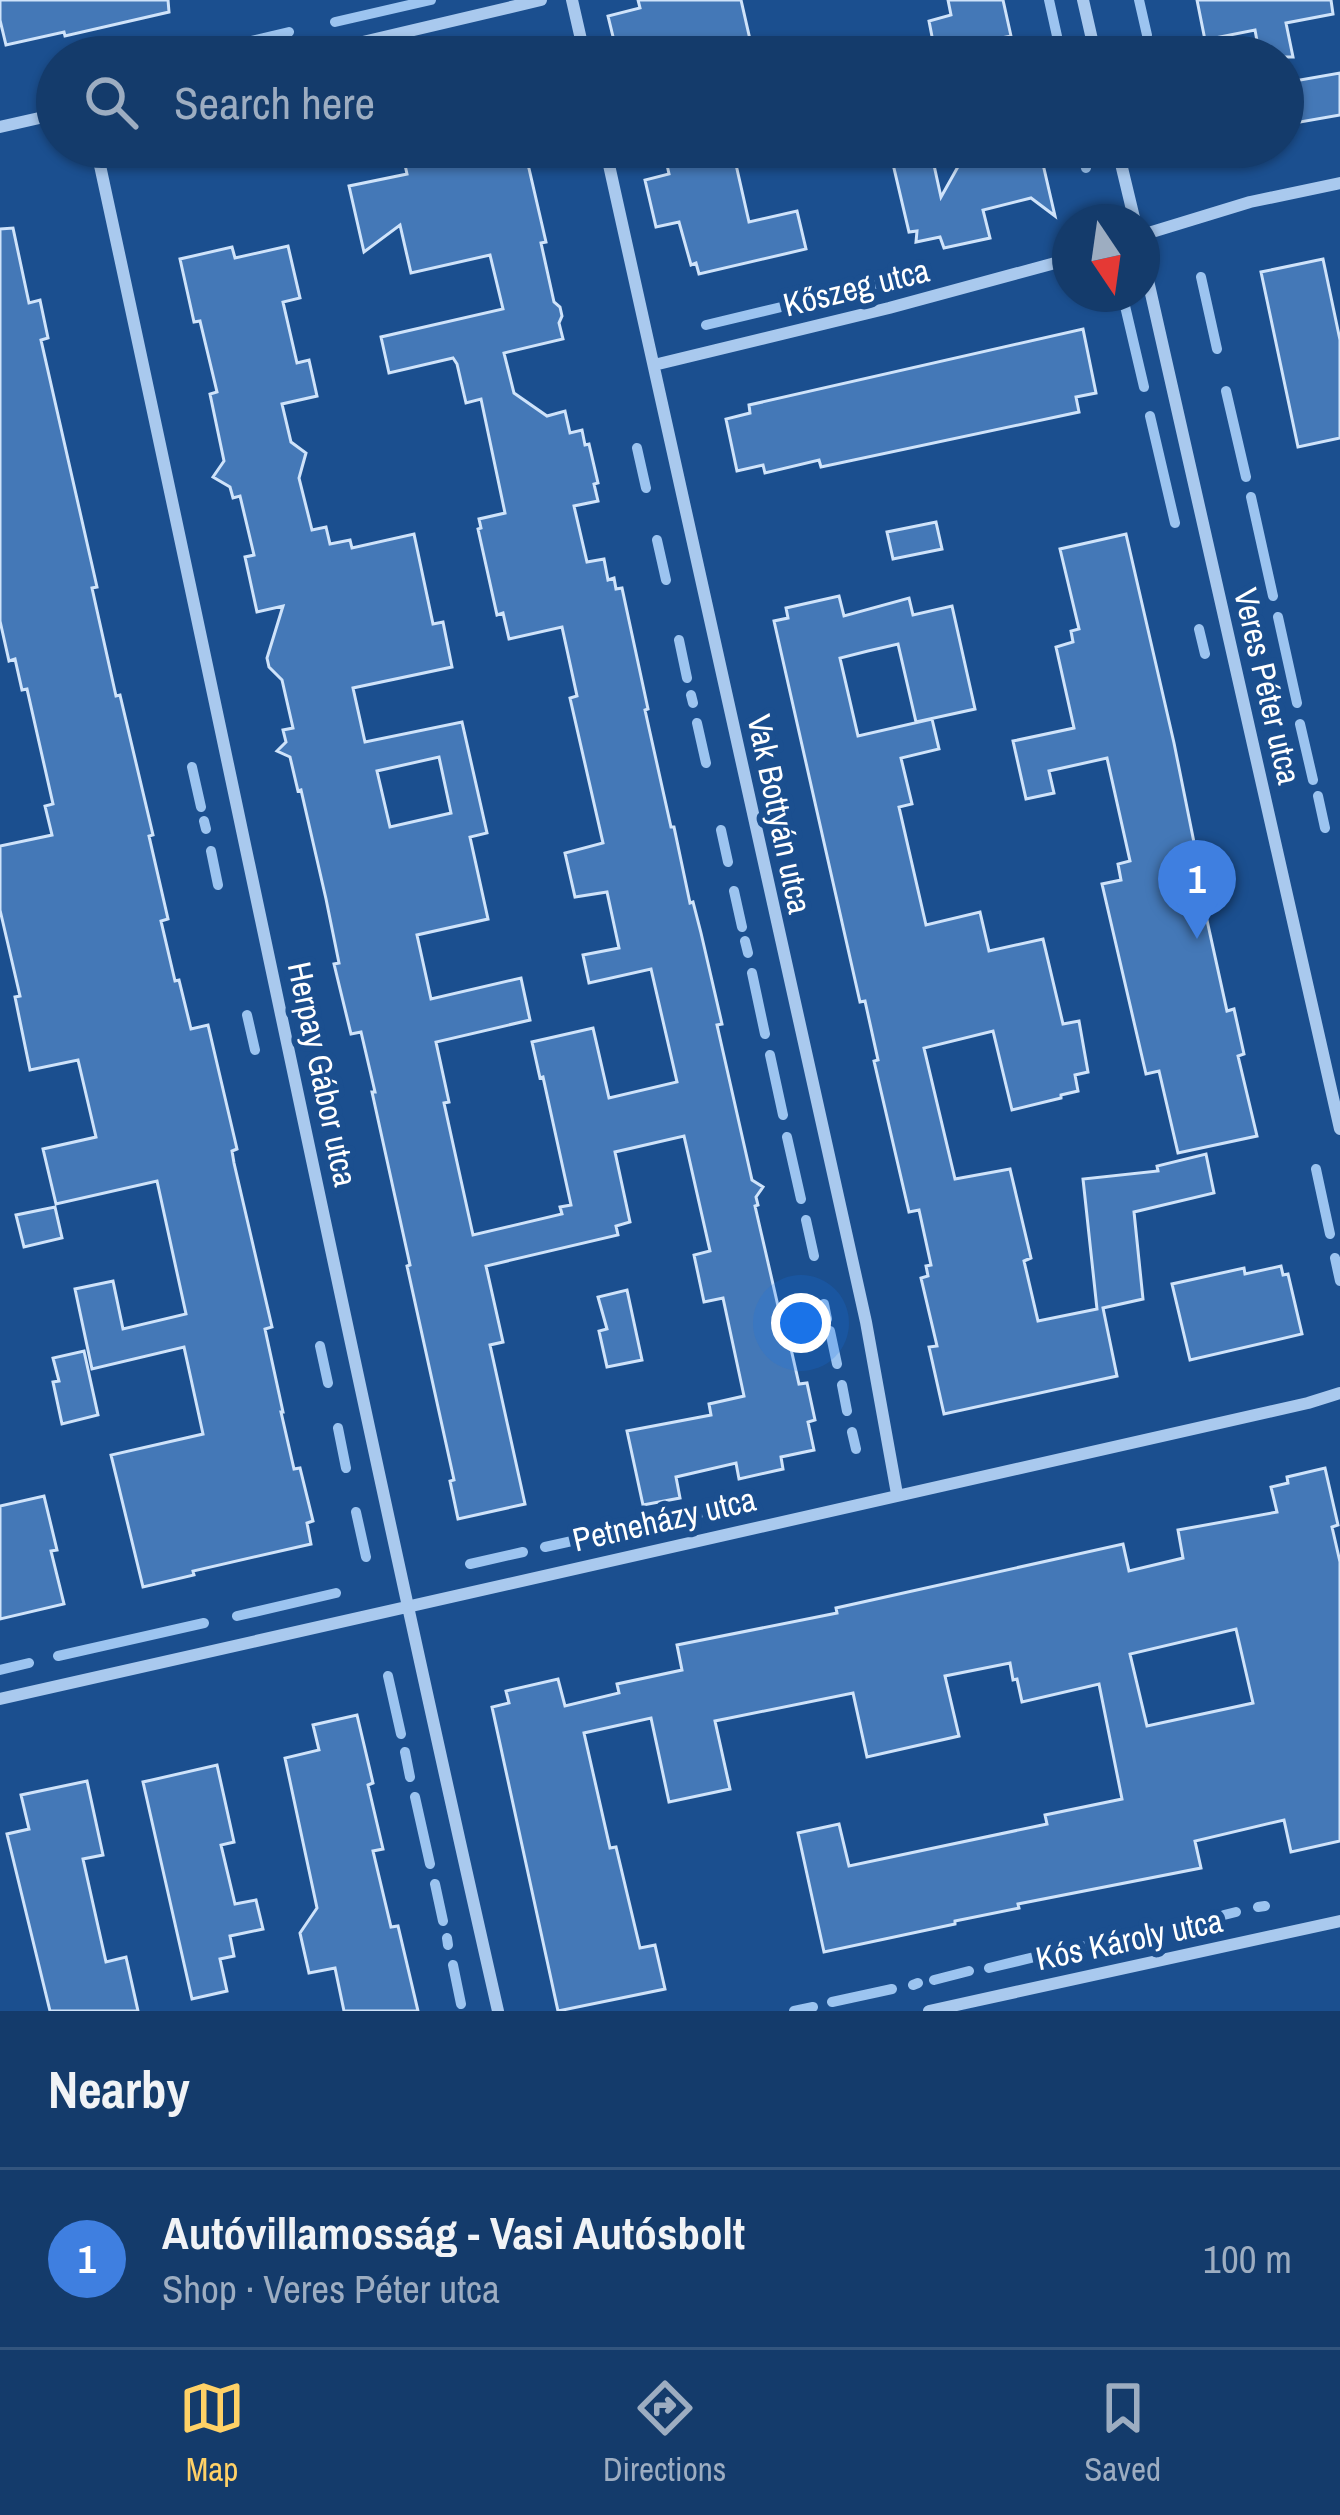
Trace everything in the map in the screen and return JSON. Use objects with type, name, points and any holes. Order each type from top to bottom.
[{"type":"street","points":[[388,36],[541,0]]},
{"type":"street","points":[[572,0],[580,36]]},
{"type":"street","points":[[1083,0],[1091,36]]},
{"type":"street","points":[[0,128],[36,119]]},
{"type":"street","name":"Herpay Gábor utca","points":[[100,168],[498,2011]]},
{"type":"street","name":"Vak Bottyán utca","points":[[610,168],[866,1322],[897,1494]]},
{"type":"street","points":[[1122,168],[1131,204]]},
{"type":"street","points":[[1160,230],[1250,202],[1340,183]]},
{"type":"street","name":"Kőszeg utca","points":[[654,365],[1052,264]]},
{"type":"street","name":"Veres Péter utca","points":[[1155,312],[1340,1130]]},
{"type":"street","name":"Petneházy utca","points":[[0,1699],[1340,1393]]},
{"type":"street","name":"Kós Károly utca","points":[[929,2011],[1340,1921]]},
{"type":"building","points":[[0,0],[168,0],[169,12],[6,45]]},
{"type":"building","points":[[638,0],[741,0],[749,36],[613,36],[608,16],[640,8]]},
{"type":"building","points":[[948,0],[1003,0],[1011,36],[932,36],[929,21],[951,15]]},
{"type":"building","points":[[1197,0],[1331,0],[1333,14],[1286,23],[1289,36],[1256,36],[1255,30],[1204,36]]},
{"type":"building","points":[[1340,73],[1340,115],[1304,121],[1304,79]]},
{"type":"building","points":[[406,168],[529,168],[563,339],[504,353],[514,393],[547,416],[565,411],[570,433],[582,430],[585,445],[589,444],[598,501],[574,506],[587,562],[604,559],[608,580],[614,578],[616,589],[622,588],[671,827],[722,1024],[717,1025],[752,1180],[763,1187],[755,1206],[781,1319],[799,1384],[807,1383],[815,1420],[808,1422],[814,1450],[781,1457],[783,1469],[739,1479],[736,1463],[676,1477],[680,1498],[643,1505],[627,1431],[711,1415],[709,1404],[744,1396],[723,1298],[704,1302],[694,1255],[710,1251],[684,1136],[615,1152],[630,1222],[616,1226],[618,1235],[486,1266],[503,1342],[490,1345],[525,1504],[458,1519],[450,1481],[454,1480],[361,1032],[351,1034],[301,790],[290,757],[277,751],[286,742],[283,730],[293,728],[282,680],[267,658],[283,606],[257,612],[245,557],[254,555],[240,496],[233,498],[230,487],[213,477],[224,461],[210,394],[217,392],[180,259],[232,247],[235,258],[288,246],[300,298],[283,302],[297,363],[309,360],[317,396],[282,404],[291,442],[306,453],[299,478],[312,530],[326,527],[330,544],[350,540],[352,548],[414,534],[433,624],[443,622],[452,667],[353,688],[365,742],[462,722],[487,833],[470,837],[488,919],[417,935],[431,999],[521,978],[530,1020],[436,1042],[449,1102],[444,1103],[473,1235],[562,1214],[560,1207],[571,1205],[532,1042],[593,1028],[609,1098],[677,1082],[651,969],[589,983],[583,955],[619,948],[607,892],[575,897],[565,853],[603,843],[570,698],[577,696],[562,627],[509,639],[503,613],[497,615],[478,529],[479,519],[505,513],[481,399],[466,403],[453,358],[389,373],[381,337],[503,309],[490,255],[411,273],[400,225],[364,252],[349,186],[407,174]],"holes":[[[439,757],[451,813],[390,827],[377,771]]]},
{"type":"building","points":[[668,168],[737,168],[749,222],[797,211],[806,249],[699,274],[696,263],[691,265],[679,222],[656,227],[645,180],[669,174]]},
{"type":"building","points":[[894,168],[935,168],[941,197],[957,168],[1044,168],[1052,214],[1031,198],[983,210],[990,238],[944,248],[940,237],[916,242],[917,231],[909,232]]},
{"type":"building","points":[[13,228],[29,303],[40,300],[48,338],[41,340],[97,587],[92,588],[153,835],[149,836],[168,919],[161,921],[191,1029],[208,1025],[272,1327],[265,1329],[281,1412],[313,1521],[307,1523],[311,1544],[143,1587],[111,1455],[203,1434],[184,1347],[92,1369],[75,1289],[113,1281],[123,1329],[186,1314],[157,1181],[56,1204],[43,1149],[96,1137],[78,1060],[30,1070],[15,997],[20,996],[0,910],[0,846],[52,835],[45,806],[53,804],[27,689],[22,690],[15,659],[9,661],[0,621],[0,229]]},
{"type":"building","points":[[1323,259],[1340,340],[1340,438],[1298,447],[1261,272]]},
{"type":"building","points":[[1083,329],[1096,393],[1076,397],[1079,412],[821,467],[819,460],[765,473],[763,465],[737,471],[726,419],[750,413],[749,405]]},
{"type":"building","points":[[936,522],[942,549],[893,559],[887,532]]},
{"type":"building","points":[[1126,534],[1174,743],[1227,1011],[1234,1009],[1244,1054],[1238,1056],[1257,1136],[1178,1153],[1159,1071],[1146,1074],[1102,884],[1121,880],[1118,864],[1130,861],[1107,758],[1049,771],[1054,793],[1026,799],[1013,741],[1074,728],[1056,647],[1073,642],[1071,631],[1079,629],[1060,549]]},
{"type":"building","points":[[839,596],[844,616],[909,598],[913,615],[952,606],[975,709],[916,722],[898,644],[840,658],[858,736],[932,719],[939,749],[901,758],[912,804],[899,807],[926,925],[980,912],[989,951],[1043,939],[1063,1024],[1079,1021],[1088,1072],[1075,1075],[1078,1091],[1012,1110],[993,1031],[924,1048],[955,1179],[1010,1169],[1031,1258],[1024,1261],[1038,1321],[1097,1309],[1083,1179],[1158,1171],[1157,1166],[1206,1154],[1214,1193],[1134,1212],[1143,1299],[1103,1308],[1117,1376],[944,1414],[929,1347],[937,1346],[921,1278],[928,1276],[926,1266],[931,1265],[919,1210],[909,1212],[865,1001],[860,1002],[774,621],[788,618],[786,608]]},
{"type":"building","points":[[55,1207],[62,1238],[24,1247],[16,1215]]},
{"type":"building","points":[[1281,1266],[1283,1275],[1288,1274],[1302,1334],[1190,1360],[1172,1284],[1244,1268],[1245,1274]]},
{"type":"building","points":[[627,1290],[642,1360],[607,1367],[599,1331],[607,1329],[598,1297]]},
{"type":"building","points":[[84,1351],[98,1415],[62,1424],[53,1358]]},
{"type":"building","points":[[1325,1468],[1338,1525],[1332,1527],[1340,1562],[1340,1841],[1291,1852],[1284,1820],[1195,1841],[1201,1868],[1018,1904],[1019,1908],[955,1924],[824,1952],[798,1833],[839,1824],[849,1866],[1047,1824],[1045,1815],[1122,1799],[1099,1684],[1022,1702],[1010,1663],[945,1676],[959,1736],[867,1757],[853,1693],[715,1721],[730,1789],[669,1802],[651,1718],[584,1733],[610,1848],[616,1847],[640,1948],[655,1945],[665,1989],[558,2011],[492,1707],[509,1703],[506,1691],[558,1679],[565,1706],[619,1693],[617,1684],[682,1670],[677,1645],[837,1613],[836,1608],[1123,1544],[1129,1571],[1183,1558],[1178,1530],[1277,1512],[1271,1487],[1288,1483],[1287,1477]],"holes":[[[1236,1629],[1253,1703],[1147,1726],[1130,1654]]]},
{"type":"building","points":[[44,1496],[64,1604],[0,1619],[0,1506]]},
{"type":"building","points":[[357,1715],[383,1849],[373,1851],[391,1927],[398,1926],[418,2011],[344,2011],[335,1968],[309,1973],[300,1933],[317,1908],[285,1758],[319,1750],[313,1725]]},
{"type":"building","points":[[217,1765],[234,1842],[221,1845],[235,1904],[256,1900],[263,1929],[230,1936],[234,1956],[220,1959],[227,1991],[192,1999],[143,1782]]},
{"type":"building","points":[[87,1781],[103,1855],[83,1859],[106,1962],[126,1957],[138,2011],[50,2011],[7,1834],[29,1829],[21,1795]]},
{"type":"waterway","points":[[335,22],[431,0]]},
{"type":"waterway","points":[[1049,0],[1057,36]]},
{"type":"waterway","points":[[1139,0],[1147,35]]},
{"type":"waterway","points":[[272,36],[289,32]]},
{"type":"waterway","points":[[1201,277],[1217,349]]},
{"type":"waterway","points":[[818,298],[884,282]]},
{"type":"waterway","points":[[706,325],[794,304]]},
{"type":"waterway","points":[[1126,312],[1144,387]]},
{"type":"waterway","points":[[1226,391],[1246,477]]},
{"type":"waterway","points":[[1150,416],[1175,523]]},
{"type":"waterway","points":[[637,448],[646,488]]},
{"type":"waterway","points":[[1251,497],[1273,596]]},
{"type":"waterway","points":[[657,540],[666,580]]},
{"type":"waterway","points":[[1278,617],[1297,703]]},
{"type":"waterway","points":[[1199,629],[1205,654]]},
{"type":"waterway","points":[[679,640],[687,678]]},
{"type":"waterway","points":[[691,695],[693,703]]},
{"type":"waterway","points":[[697,723],[706,763]]},
{"type":"waterway","points":[[1300,724],[1313,780]]},
{"type":"waterway","points":[[192,767],[201,807]]},
{"type":"waterway","points":[[1318,796],[1325,828]]},
{"type":"waterway","points":[[204,821],[206,829]]},
{"type":"waterway","points":[[721,830],[728,862]]},
{"type":"waterway","points":[[211,851],[218,885]]},
{"type":"waterway","points":[[734,891],[742,927]]},
{"type":"waterway","points":[[745,941],[748,953]]},
{"type":"waterway","points":[[752,973],[765,1034]]},
{"type":"waterway","points":[[247,1015],[255,1050]]},
{"type":"waterway","points":[[770,1055],[783,1115]]},
{"type":"waterway","points":[[787,1137],[801,1199]]},
{"type":"waterway","points":[[1316,1169],[1330,1234]]},
{"type":"waterway","points":[[806,1220],[814,1256]]},
{"type":"waterway","points":[[1335,1258],[1340,1281]]},
{"type":"waterway","points":[[824,1304],[827,1319]]},
{"type":"waterway","points":[[830,1331],[837,1364]]},
{"type":"waterway","points":[[320,1346],[328,1383]]},
{"type":"waterway","points":[[842,1385],[847,1411]]},
{"type":"waterway","points":[[338,1428],[346,1468]]},
{"type":"waterway","points":[[852,1432],[856,1449]]},
{"type":"waterway","points":[[545,1547],[712,1510]]},
{"type":"waterway","points":[[356,1512],[366,1557]]},
{"type":"waterway","points":[[470,1564],[523,1552]]},
{"type":"waterway","points":[[237,1616],[336,1593]]},
{"type":"waterway","points":[[58,1656],[204,1623]]},
{"type":"waterway","points":[[0,1670],[29,1663]]},
{"type":"waterway","points":[[388,1676],[401,1734]]},
{"type":"waterway","points":[[405,1752],[410,1777]]},
{"type":"waterway","points":[[415,1797],[430,1864]]},
{"type":"waterway","points":[[435,1884],[443,1921]]},
{"type":"waterway","points":[[1258,1907],[1265,1906]]},
{"type":"waterway","points":[[1224,1915],[1236,1912]]},
{"type":"waterway","points":[[1201,1920],[1205,1919]]},
{"type":"waterway","points":[[1172,1927],[1185,1924]]},
{"type":"waterway","points":[[1146,1932],[1155,1931]]},
{"type":"waterway","points":[[447,1938],[448,1945]]},
{"type":"waterway","points":[[1069,1950],[1098,1943]]},
{"type":"waterway","points":[[989,1968],[1047,1954]]},
{"type":"waterway","points":[[453,1965],[461,2004]]},
{"type":"waterway","points":[[934,1980],[969,1971]]},
{"type":"waterway","points":[[913,1985],[918,1983]]},
{"type":"waterway","points":[[832,2002],[892,1989]]},
{"type":"waterway","points":[[794,2011],[813,2007]]},
{"type":"place","name":"Autóvillamosság - Vasi Autósbolt","points":[[1197,939]]}]
